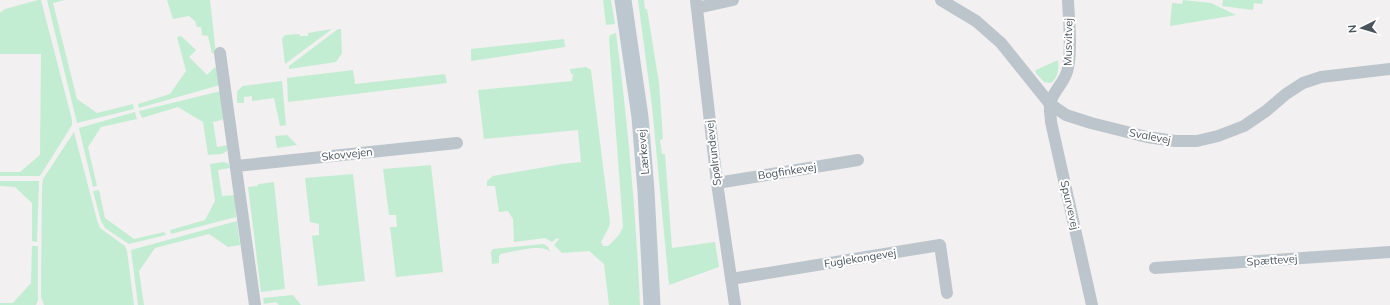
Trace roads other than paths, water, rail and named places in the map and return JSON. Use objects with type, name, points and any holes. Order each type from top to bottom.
[{"type":"street","name":"Lærkevej","points":[[623,0],[641,125],[652,305]]},
{"type":"street","points":[[696,4],[733,0]]},
{"type":"street","name":"Svalevej","points":[[941,0],[976,21],[1001,43],[1050,104],[1066,114],[1105,127],[1175,142],[1197,141],[1218,136],[1244,126],[1302,83],[1321,77],[1390,69]]},
{"type":"street","name":"Musvitvej","points":[[1050,104],[1054,94],[1064,81],[1068,68],[1068,0]]},
{"type":"street","name":"Spølrundevej","points":[[696,4],[717,183],[735,305]]},
{"type":"street","points":[[220,53],[255,305]]},
{"type":"street","name":"Spurvevej","points":[[1050,104],[1051,122],[1092,305]]},
{"type":"street","name":"Skovvejen","points":[[236,166],[457,143]]},
{"type":"street","name":"Bogfinkevej","points":[[717,183],[858,160]]},
{"type":"street","name":"Fuglekongevej","points":[[731,279],[940,245],[946,293]]},
{"type":"street","name":"Spættevej","points":[[1154,268],[1390,252]]}]
